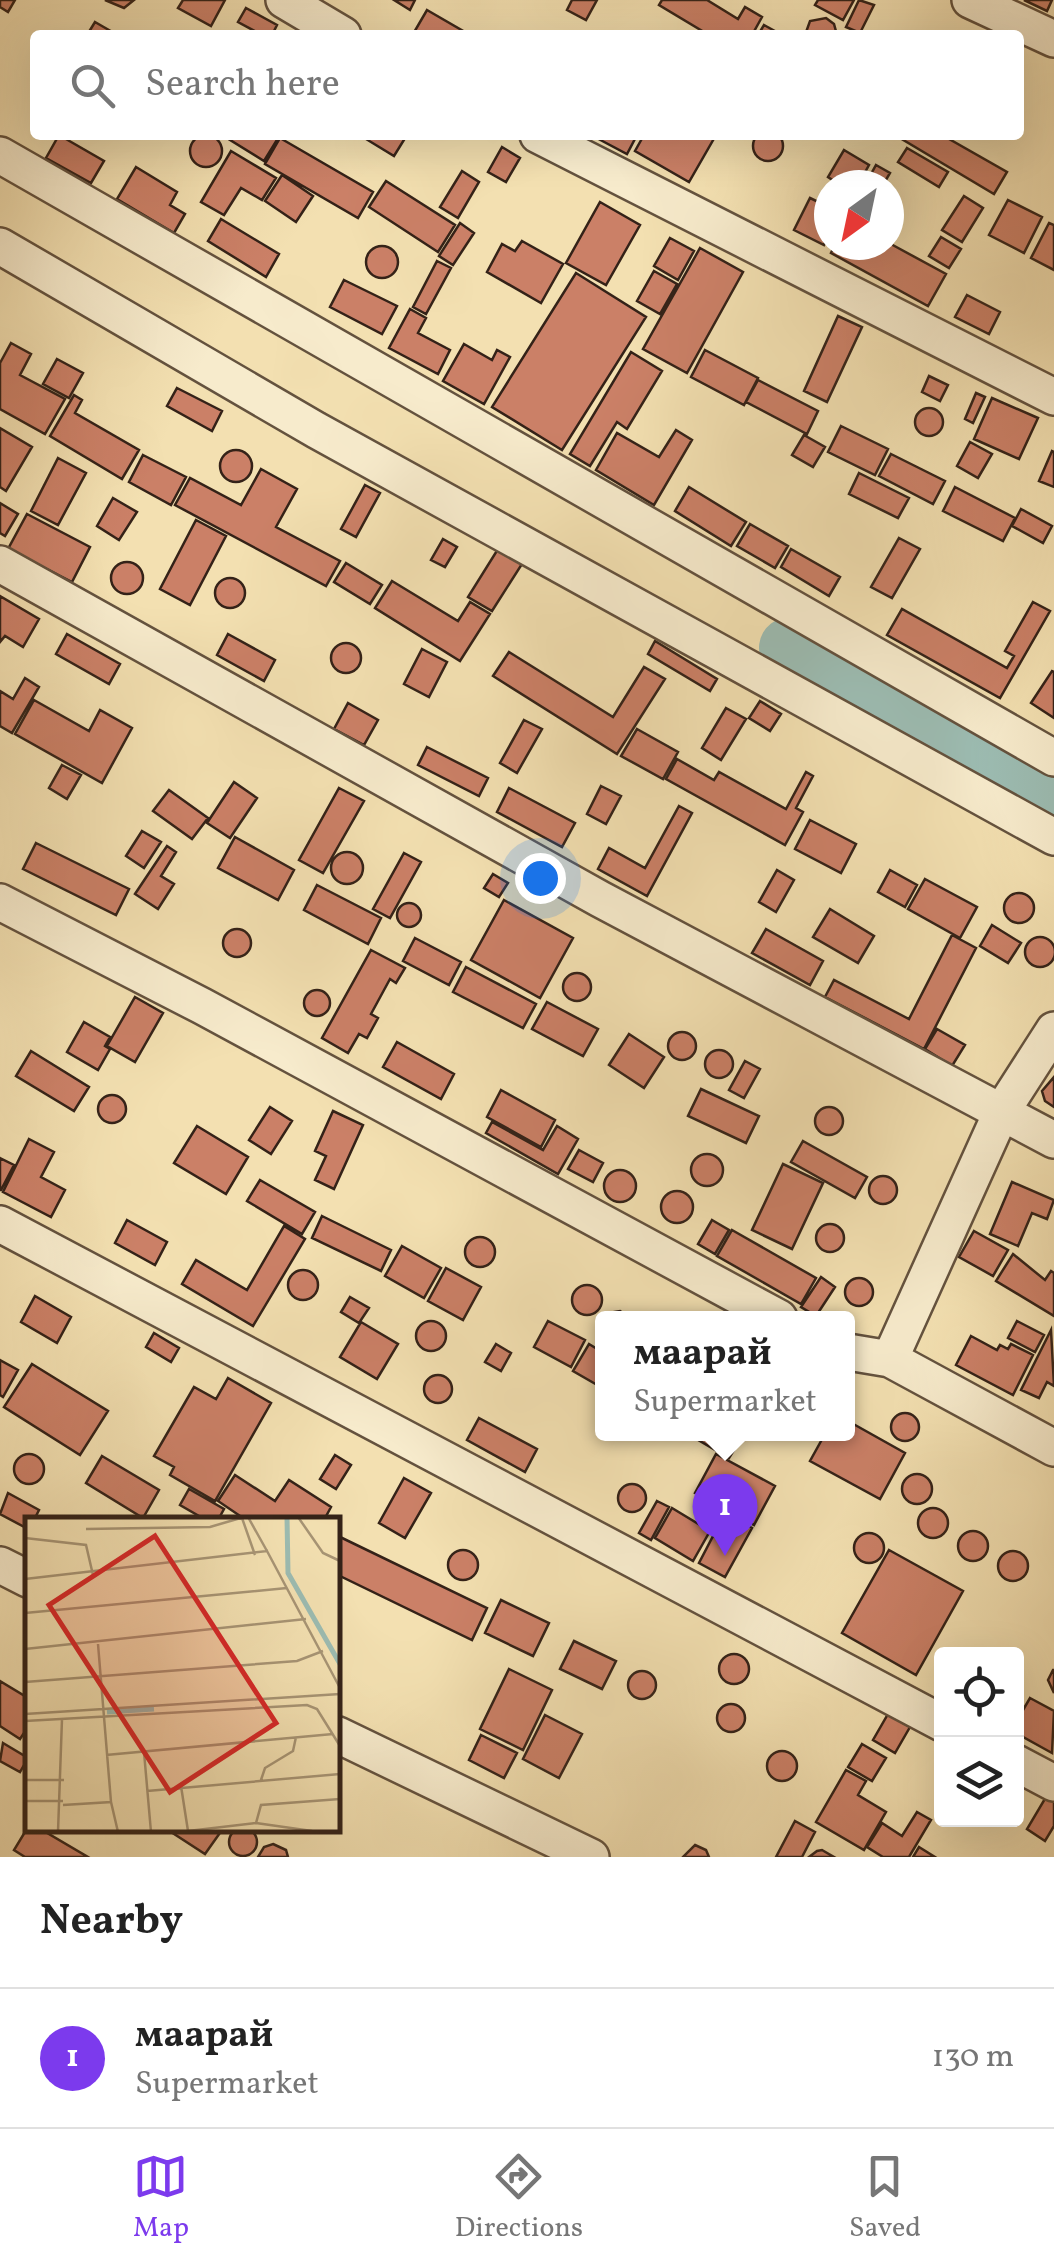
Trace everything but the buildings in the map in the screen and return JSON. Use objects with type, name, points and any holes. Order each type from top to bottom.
[{"type":"street","points":[[284,0],[335,30]]},
{"type":"street","points":[[970,0],[1054,39]]},
{"type":"street","points":[[548,140],[1054,396]]},
{"type":"street","points":[[0,155],[1054,758]]},
{"type":"street","points":[[0,246],[316,430],[1054,837]]},
{"type":"street","points":[[0,564],[600,899],[1054,1140]]},
{"type":"street","points":[[0,902],[202,1006],[766,1311]]},
{"type":"street","points":[[890,1360],[1002,1111],[1054,1030]]},
{"type":"street","points":[[0,1224],[934,1719]]},
{"type":"street","points":[[855,1353],[890,1360],[1054,1448]]},
{"type":"street","points":[[0,1565],[25,1578]]},
{"type":"street","points":[[340,1735],[591,1857]]},
{"type":"street","points":[[1024,1767],[1054,1783]]},
{"type":"waterway","points":[[790,648],[1054,799]]},
{"type":"place","name":"маарай","points":[[725,1556]]}]
